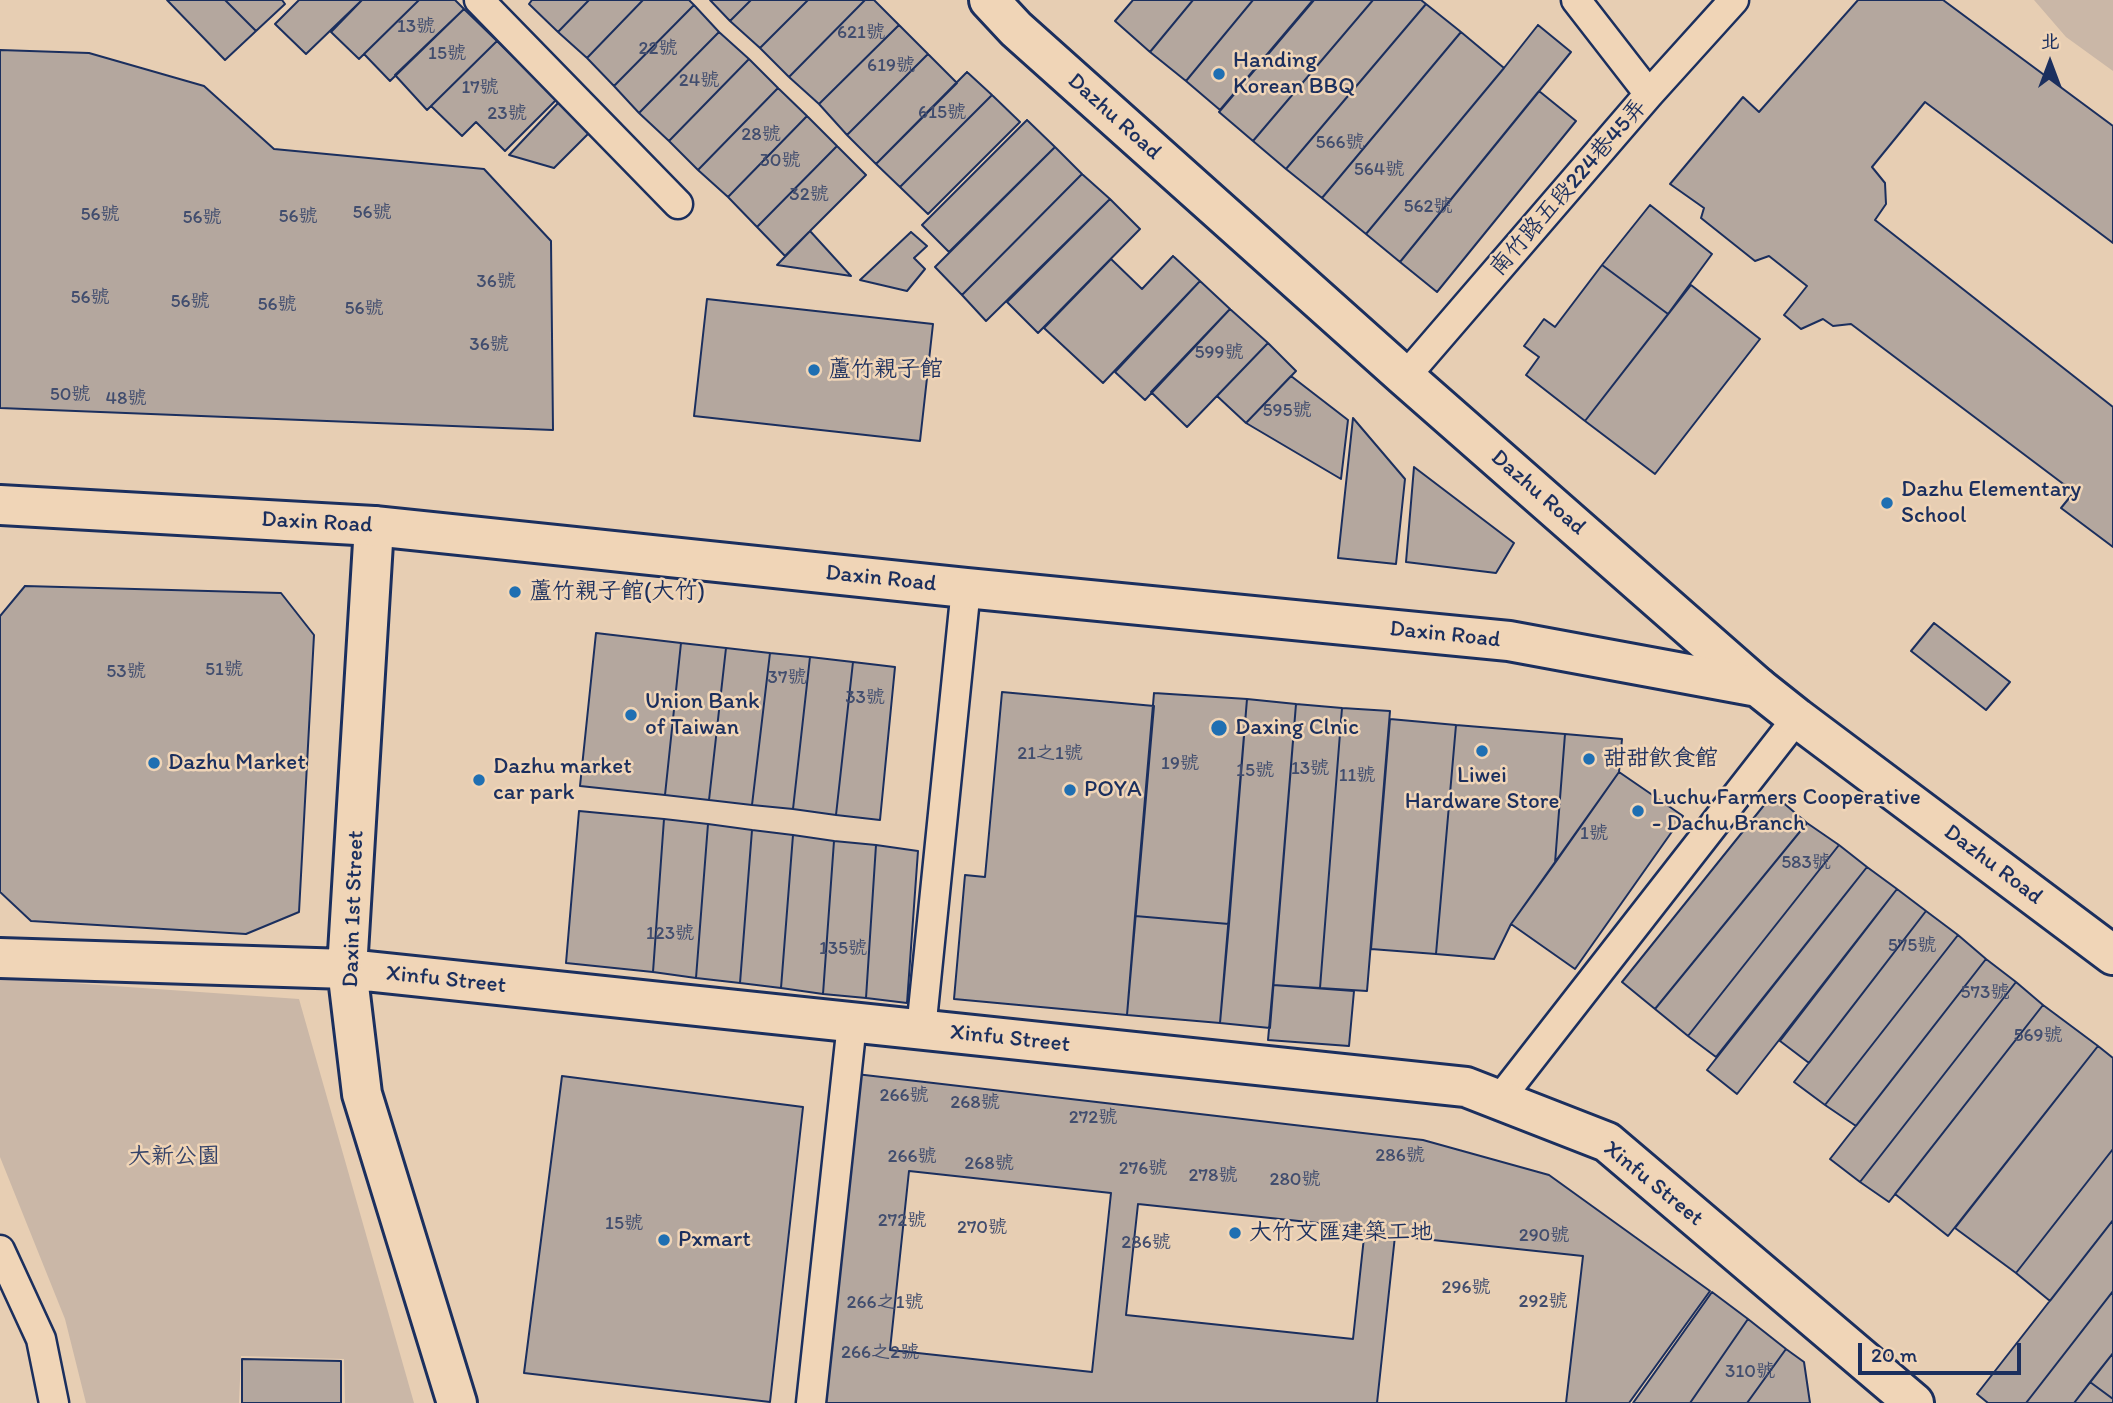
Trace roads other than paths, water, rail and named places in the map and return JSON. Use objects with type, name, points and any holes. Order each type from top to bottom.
[{"type":"street","name":"Dazhu Road","points":[[989,0],[1016,29],[1405,377],[1758,687],[2113,955]]},
{"type":"street","name":"Daxin Road","points":[[0,505],[374,526],[1509,642],[1758,687]]},
{"type":"street","name":"Daxin 1st Street","points":[[374,526],[347,969],[362,1094],[457,1403]]},
{"type":"street","name":"Xinfu Street","points":[[0,958],[347,969],[1466,1087],[1607,1142],[1891,1396]]},
{"type":"lane","points":[[479,0],[678,204]]},
{"type":"lane","points":[[1576,0],[1649,94]]},
{"type":"lane","name":"南竹路五段224巷45弄","points":[[1405,377],[1649,94],[1734,0]]},
{"type":"lane","points":[[921,1030],[966,588]]},
{"type":"lane","points":[[1499,1100],[1797,719]]},
{"type":"lane","points":[[811,1403],[852,1023]]},
{"type":"lane","points":[[0,1250],[41,1339],[54,1403]]},
{"type":"place","name":"Handing Korean BBQ","points":[[1219,74]]},
{"type":"place","name":"蘆竹親子館","points":[[814,370]]},
{"type":"place","name":"Dazhu Elementary School","points":[[1887,503]]},
{"type":"place","name":"蘆竹親子館(大竹)","points":[[515,592]]},
{"type":"place","name":"Union Bank of Taiwan","points":[[631,715]]},
{"type":"place","name":"Daxing Clnic","points":[[1219,728]]},
{"type":"place","name":"Liwei Hardware Store","points":[[1482,751]]},
{"type":"place","name":"甜甜飲食館","points":[[1589,759]]},
{"type":"place","name":"Dazhu Market","points":[[154,763]]},
{"type":"place","name":"Dazhu market car park","points":[[479,780]]},
{"type":"place","name":"POYA","points":[[1070,790]]},
{"type":"place","name":"Luchu Farmers Cooperative - Dachu Branch","points":[[1638,811]]},
{"type":"place","name":"大竹文匯建築工地","points":[[1235,1233]]},
{"type":"place","name":"Pxmart","points":[[664,1240]]},
{"type":"park label","name":"大新公園","points":[[174,1157]]}]
